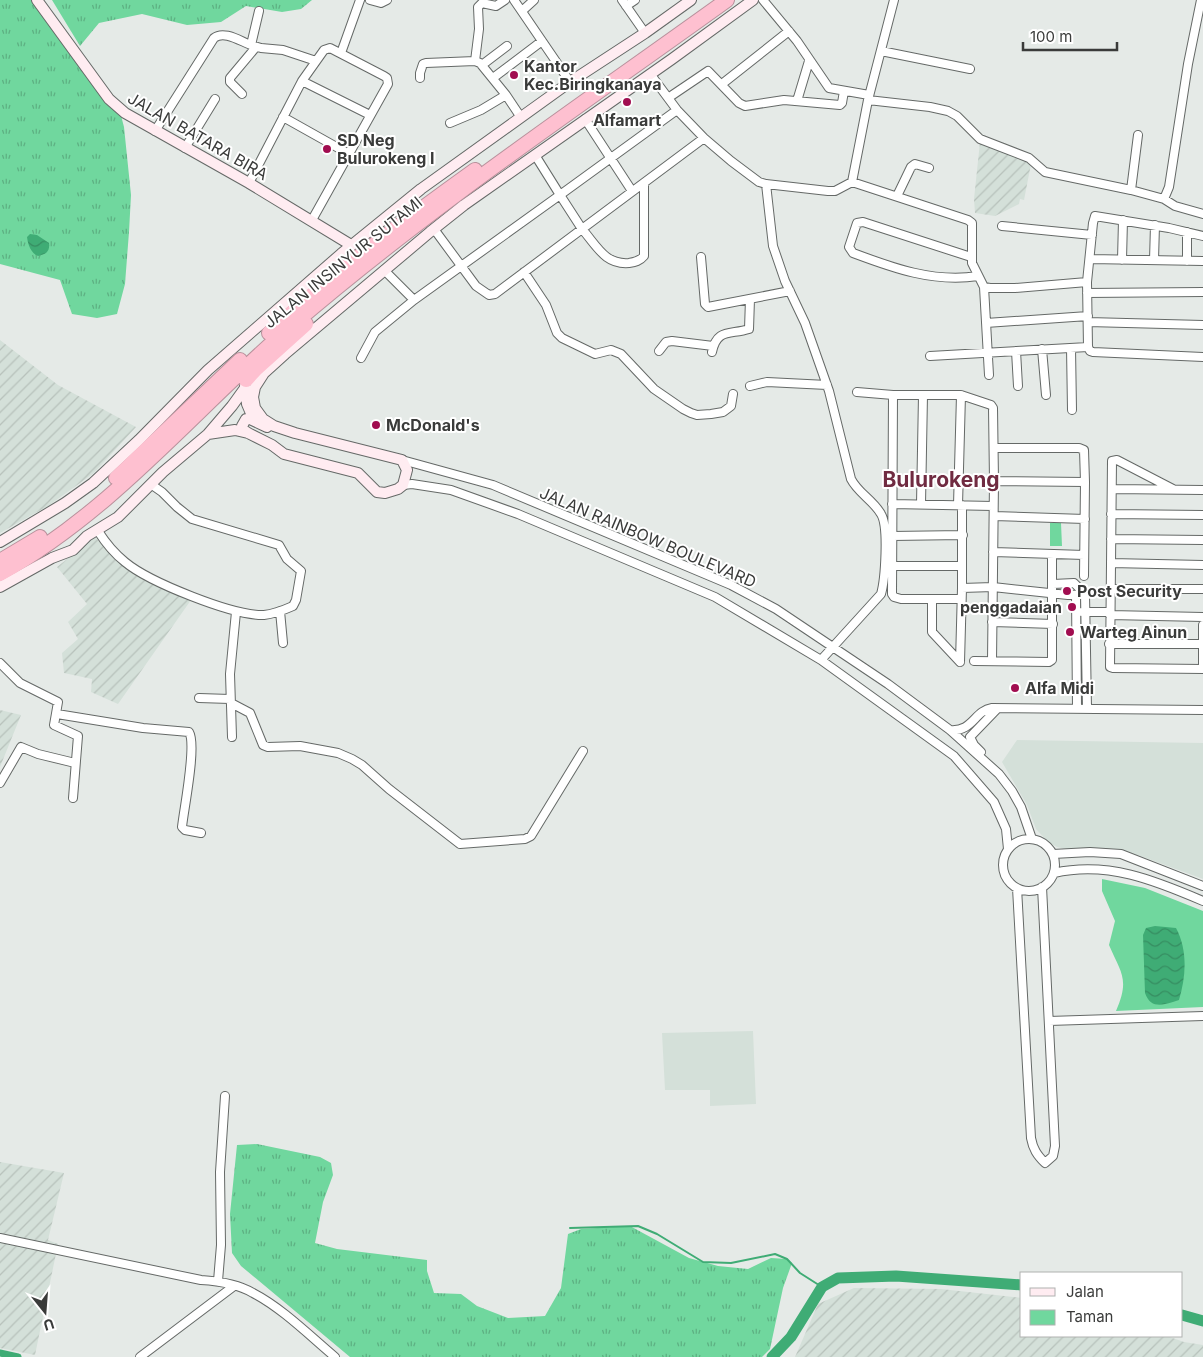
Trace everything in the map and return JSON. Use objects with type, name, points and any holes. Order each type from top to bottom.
[{"type":"highway","name":"JALAN INSINYUR SUTAMI","points":[[0,561],[24,548],[93,498],[289,314],[394,229],[433,199],[713,0]]},
{"type":"highway","name":"JALAN INSINYUR SUTAMI","points":[[0,574],[19,563],[86,516],[137,472],[255,358],[292,325],[428,215],[727,0]]},
{"type":"highway","points":[[245,384],[256,369],[422,225],[428,215]]},
{"type":"street","name":"JALAN BATARA BIRA","points":[[37,0],[109,99],[125,114],[249,183],[351,245]]},
{"type":"street","points":[[341,53],[360,0]]},
{"type":"street","points":[[370,0],[381,3],[387,0]]},
{"type":"street","points":[[505,0],[496,6],[482,3],[478,7],[478,63],[493,78],[520,116]]},
{"type":"street","points":[[514,0],[570,82]]},
{"type":"street","points":[[522,11],[534,0]]},
{"type":"street","points":[[635,0],[624,3],[645,33]]},
{"type":"street","points":[[0,542],[71,499],[93,483],[139,440],[208,370],[351,245],[422,189],[520,116],[691,0]]},
{"type":"street","points":[[295,434],[283,433],[262,426],[250,419],[243,422],[242,426],[242,429],[248,433],[272,445],[284,454],[358,473],[377,492],[385,493],[398,489],[403,484],[407,470],[402,460],[295,434],[274,426],[263,419],[255,408],[253,397],[255,387],[264,373],[434,229],[753,0]]},
{"type":"street","points":[[764,0],[789,31],[829,88],[868,98],[948,111],[957,116],[980,139],[1029,158],[1045,172],[1131,190],[1164,199],[1175,206],[1203,214]]},
{"type":"street","points":[[852,182],[868,98],[894,0]]},
{"type":"street","points":[[1164,199],[1169,187],[1188,64],[1201,0]]},
{"type":"street","points":[[242,94],[230,82],[230,78],[254,46],[259,11]]},
{"type":"street","points":[[722,84],[789,31]]},
{"type":"street","points":[[155,131],[214,38],[218,35],[224,35],[254,46],[283,50],[316,61]]},
{"type":"street","points":[[493,78],[542,41]]},
{"type":"street","points":[[420,78],[424,64],[478,63],[507,46]]},
{"type":"street","points":[[249,183],[302,81],[322,52],[330,48],[387,78],[388,84],[312,220]]},
{"type":"street","points":[[880,50],[970,69]]},
{"type":"street","points":[[797,101],[809,61]]},
{"type":"street","points":[[668,98],[706,71],[711,72],[739,103],[745,106],[784,100],[840,104],[842,103],[844,91]]},
{"type":"street","points":[[650,75],[677,110],[704,138],[759,182],[828,191],[835,191],[852,182],[971,222],[973,227],[971,258],[984,287],[989,375]]},
{"type":"street","points":[[302,81],[370,116]]},
{"type":"street","points":[[450,123],[481,110],[506,95]]},
{"type":"street","points":[[185,148],[215,99]]},
{"type":"street","points":[[361,358],[375,332],[414,300],[677,110]]},
{"type":"street","points":[[283,117],[349,154]]},
{"type":"street","points":[[585,119],[632,192]]},
{"type":"street","points":[[1131,190],[1138,136]]},
{"type":"street","points":[[434,229],[476,286],[489,295],[499,291],[704,138]]},
{"type":"street","points":[[535,155],[582,229],[613,262],[633,262],[641,259],[644,254],[644,183]]},
{"type":"street","points":[[897,196],[911,167],[915,164],[929,168]]},
{"type":"street","points":[[766,184],[773,246],[790,291],[806,323],[827,385],[851,479],[859,491],[880,512],[885,527],[884,582],[881,594],[821,660]]},
{"type":"street","points":[[1203,236],[1095,216],[1086,282],[1088,346],[1090,351],[1203,357]]},
{"type":"street","points":[[1122,260],[1123,220]]},
{"type":"street","points":[[971,258],[863,222],[857,223],[849,247],[853,253],[915,274],[960,279],[978,276]]},
{"type":"street","points":[[1002,226],[1092,235]]},
{"type":"street","points":[[1154,260],[1155,226]]},
{"type":"street","points":[[1187,232],[1187,261]]},
{"type":"street","points":[[700,257],[706,306],[711,307],[790,291]]},
{"type":"street","points":[[1090,259],[1203,261]]},
{"type":"street","points":[[384,270],[414,300]]},
{"type":"street","points":[[524,272],[546,305],[557,332],[562,338],[595,354],[611,350],[621,354],[654,389],[683,409],[697,415],[722,412],[731,406],[733,394]]},
{"type":"street","points":[[984,287],[1015,288],[1086,282]]},
{"type":"street","points":[[1087,292],[1203,292]]},
{"type":"street","points":[[660,351],[666,342],[672,341],[713,349],[716,339],[721,335],[748,329],[750,299]]},
{"type":"street","points":[[986,323],[1088,319],[1203,325]]},
{"type":"street","points":[[930,356],[1088,346]]},
{"type":"street","points":[[1071,348],[1072,410]]},
{"type":"street","points":[[1042,349],[1046,394]]},
{"type":"street","points":[[1016,351],[1018,386]]},
{"type":"street","points":[[750,386],[767,382],[827,385]]},
{"type":"street","points":[[245,384],[247,404],[255,421]]},
{"type":"street","points":[[0,587],[52,558],[73,550],[87,536],[118,517],[163,472],[208,434],[232,406],[245,384]]},
{"type":"street","points":[[857,392],[893,395],[961,395],[992,406],[994,411],[992,661]]},
{"type":"street","points":[[893,395],[892,594],[894,597],[901,599],[961,599]]},
{"type":"street","points":[[921,504],[923,395]]},
{"type":"street","points":[[932,599],[932,632],[960,662],[963,535],[960,505],[961,395]]},
{"type":"street","points":[[208,434],[235,430],[248,433]]},
{"type":"street","points":[[994,448],[1079,448],[1084,450],[1084,576]]},
{"type":"street","name":"JALAN RAINBOW BOULEVARD","points":[[402,460],[493,485],[731,585],[776,609],[888,684],[950,730],[999,774],[1021,806],[1032,839]]},
{"type":"street","points":[[1173,489],[1115,460],[1112,462],[1110,668],[1203,669],[1203,625]]},
{"type":"street","points":[[994,481],[1085,482]]},
{"type":"street","name":"JALAN RAINBOW BOULEVARD","points":[[403,484],[451,490],[518,514],[715,598],[821,660],[954,756],[994,802],[1006,829],[1008,849]]},
{"type":"street","points":[[98,531],[124,562],[137,570],[181,591],[236,612],[262,615],[280,611],[294,604],[301,570],[289,561],[279,545],[192,519],[152,485]]},
{"type":"street","points":[[1112,489],[1203,490]]},
{"type":"street","points":[[892,500],[909,504],[993,506]]},
{"type":"street","points":[[1111,514],[1203,515]]},
{"type":"street","points":[[994,516],[1085,519]]},
{"type":"street","points":[[892,536],[963,535]]},
{"type":"street","points":[[1111,539],[1203,540]]},
{"type":"street","points":[[993,552],[1084,555]]},
{"type":"street","points":[[974,661],[1051,661],[1053,656],[1052,554]]},
{"type":"street","points":[[1111,563],[1203,565]]},
{"type":"street","points":[[892,566],[961,566]]},
{"type":"street","points":[[1053,584],[1074,584],[1085,594],[1087,708]]},
{"type":"street","points":[[962,588],[993,587],[1076,595],[1085,594]]},
{"type":"street","points":[[1111,589],[1203,589]]},
{"type":"street","points":[[1076,595],[1077,708]]},
{"type":"street","points":[[280,611],[283,643]]},
{"type":"street","points":[[232,737],[230,674],[236,612]]},
{"type":"street","points":[[1076,612],[1203,617]]},
{"type":"street","points":[[992,622],[1053,624]]},
{"type":"street","points":[[1109,644],[1203,644]]},
{"type":"street","points":[[1076,646],[1086,646]]},
{"type":"street","points":[[0,663],[20,683],[58,702],[54,725],[78,736],[73,798]]},
{"type":"street","points":[[1077,672],[1086,672]]},
{"type":"street","points":[[199,698],[231,701],[250,713],[263,745],[268,747],[300,746],[338,753],[352,759],[460,844],[525,839],[531,836],[584,751]]},
{"type":"street","points":[[950,730],[964,729],[985,710],[992,708],[1203,710]]},
{"type":"street","points":[[997,709],[970,736],[974,745],[994,764],[999,774]]},
{"type":"street","points":[[57,714],[143,728],[189,732],[192,736],[191,753],[182,826],[185,830],[201,833]]},
{"type":"street","points":[[0,784],[21,747],[38,754],[75,763]]},
{"type":"street","points":[[1032,839],[1044,844],[1053,854],[1055,860],[1054,873],[1051,879],[1042,887],[1030,891],[1017,888],[1007,880],[1004,874],[1003,861],[1008,849],[1019,841],[1032,839]]},
{"type":"street","points":[[1053,854],[1090,852],[1121,854],[1203,886]]},
{"type":"street","points":[[1054,873],[1073,870],[1118,871],[1158,882],[1203,901]]},
{"type":"street","points":[[1017,888],[1031,1138],[1037,1156],[1045,1163],[1053,1156],[1055,1146],[1042,887]]},
{"type":"street","points":[[1049,1021],[1203,1016]]},
{"type":"street","points":[[218,1281],[221,1239],[220,1172],[225,1096]]},
{"type":"street","points":[[0,1238],[201,1280],[218,1281],[253,1292],[270,1303],[335,1357]]},
{"type":"street","points":[[140,1357],[234,1286]]},
{"type":"shaded area","points":[[980,142],[1015,155],[1031,164],[1024,200],[1020,199],[1019,204],[995,216],[975,213],[974,199]]},
{"type":"shaded area","points":[[0,340],[58,385],[136,427],[94,473],[48,506],[0,533]]},
{"type":"shaded area","points":[[95,537],[115,558],[144,580],[191,600],[118,704],[91,692],[92,679],[64,673],[62,653],[78,639],[68,622],[87,604],[57,567]]},
{"type":"shaded area","points":[[0,710],[21,715],[0,767]]},
{"type":"shaded area","points":[[1017,740],[1203,743],[1203,879],[1138,855],[1094,849],[1070,850],[1057,847],[1048,842],[1036,829],[1027,805],[1002,762]]},
{"type":"shaded area","points":[[753,1031],[756,1104],[710,1106],[710,1090],[665,1090],[662,1033]]},
{"type":"shaded area","points":[[0,1162],[64,1173],[48,1240],[58,1244],[35,1355],[0,1348]]},
{"type":"shaded area","points":[[854,1288],[941,1289],[1020,1298],[1020,1337],[1170,1337],[1184,1342],[1203,1345],[1203,1357],[795,1357],[818,1304]]},
{"type":"green space","points":[[0,0],[38,0],[118,104],[124,127],[131,195],[125,284],[117,314],[97,318],[72,314],[60,280],[0,264]]},
{"type":"green space","points":[[52,0],[312,0],[301,9],[282,12],[246,6],[221,22],[187,25],[142,14],[99,23],[80,46]]},
{"type":"green space","points":[[1050,523],[1061,523],[1062,546],[1050,546]]},
{"type":"green space","points":[[1102,879],[1145,888],[1203,911],[1203,1007],[1116,1011],[1123,983],[1120,970],[1109,945],[1115,921],[1102,891]]},
{"type":"green space","points":[[257,1144],[320,1157],[331,1163],[333,1175],[323,1202],[315,1243],[337,1249],[427,1260],[427,1271],[434,1293],[461,1294],[477,1306],[508,1318],[545,1316],[561,1288],[568,1234],[581,1229],[630,1226],[689,1258],[718,1266],[748,1269],[771,1258],[787,1259],[792,1263],[783,1288],[770,1349],[762,1357],[350,1357],[241,1266],[232,1253],[230,1214],[237,1145]]},
{"type":"water","points":[[30,234],[37,235],[49,243],[47,252],[38,256],[33,253],[27,240]]},
{"type":"water","points":[[1155,926],[1176,928],[1183,945],[1185,964],[1179,1000],[1159,1005],[1151,1002],[1145,993],[1143,935],[1146,928]]},
{"type":"waterway","points":[[570,1228],[638,1226],[657,1234],[703,1262],[731,1263],[775,1254],[787,1259],[800,1273],[822,1287]]},
{"type":"waterway","points":[[772,1357],[791,1337],[822,1287],[838,1278],[896,1276],[1020,1285]]},
{"type":"waterway","points":[[1183,1315],[1203,1321]]},
{"type":"waterway","points":[[0,1353],[18,1357]]},
{"type":"place","name":"Kantor Kec.Biringkanaya","points":[[514,75]]},
{"type":"place","name":"Alfamart","points":[[627,102]]},
{"type":"place","name":"SD Neg Bulurokeng I","points":[[327,149]]},
{"type":"place","name":"McDonald's","points":[[376,425]]},
{"type":"place","name":"Post Security","points":[[1067,591]]},
{"type":"place","name":"penggadaian","points":[[1072,607]]},
{"type":"place","name":"Warteg Ainun","points":[[1070,632]]},
{"type":"place","name":"Alfa Midi","points":[[1015,688]]},
{"type":"district","name":"Bulurokeng","points":[[941,479]]}]
